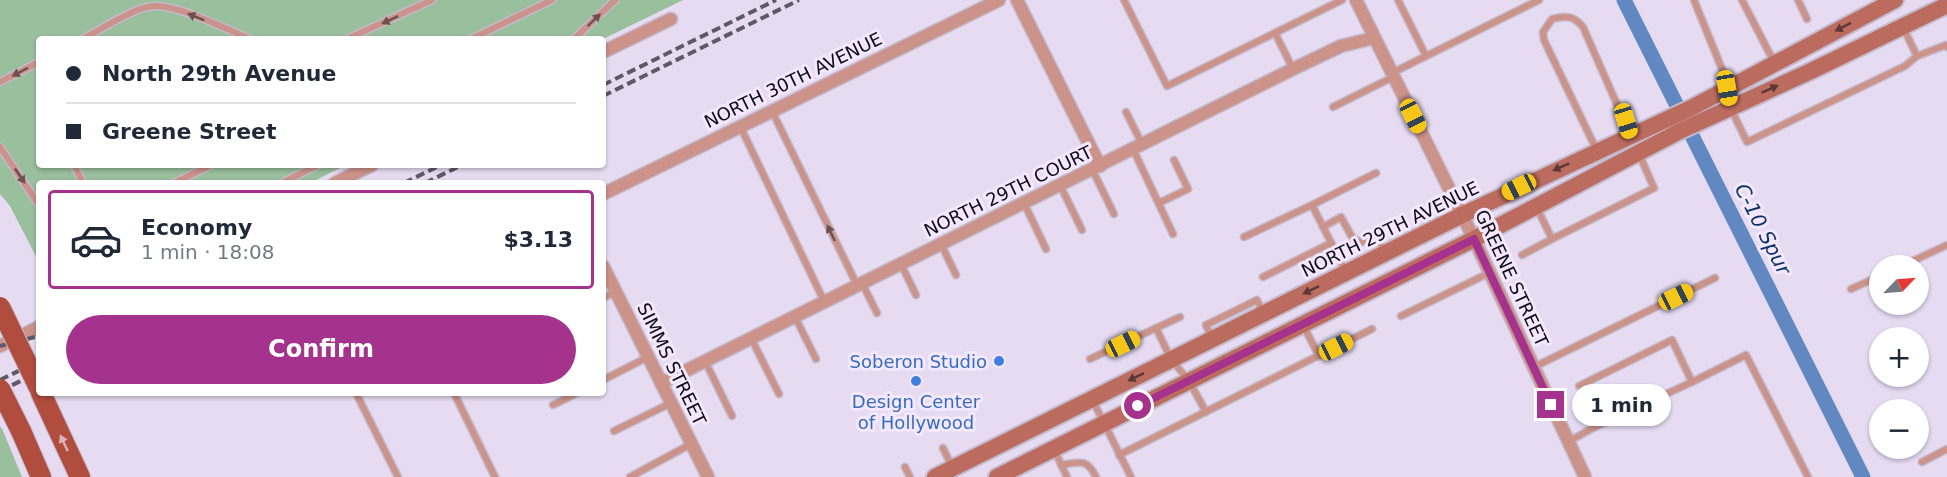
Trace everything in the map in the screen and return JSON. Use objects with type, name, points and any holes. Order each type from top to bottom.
[{"type":"main road","points":[[0,307],[36,382]]},
{"type":"main road","points":[[0,389],[41,477]]},
{"type":"main road","points":[[45,401],[80,477]]},
{"type":"street","name":"NORTH 30TH AVENUE","points":[[606,193],[999,0]]},
{"type":"street","points":[[1017,0],[1096,168]]},
{"type":"street","name":"GREENE STREET","points":[[1356,0],[1474,239],[1585,477]]},
{"type":"street","name":"NORTH 29TH AVENUE","points":[[1695,115],[1727,88],[1885,2]]},
{"type":"street","name":"NORTH 29TH AVENUE","points":[[935,477],[1462,215],[1597,151],[1631,136],[1676,124],[1695,115],[1730,107],[1947,5]]},
{"type":"street","points":[[606,51],[671,19]]},
{"type":"street","name":"NORTH 29TH COURT","points":[[661,382],[1293,69],[1341,46],[1374,38]]},
{"type":"street","name":"NORTH 29TH AVENUE","points":[[997,477],[1474,239],[1638,153],[1676,124]]},
{"type":"street","points":[[340,180],[366,168]]},
{"type":"street","name":"SIMMS STREET","points":[[606,272],[708,477]]},
{"type":"street","points":[[0,346],[36,328]]},
{"type":"lane","points":[[354,36],[432,0]]},
{"type":"lane","points":[[477,36],[552,0]]},
{"type":"lane","points":[[577,36],[615,0]]},
{"type":"lane","points":[[1124,0],[1167,86],[1342,0]]},
{"type":"lane","points":[[1398,0],[1426,56]]},
{"type":"lane","points":[[1333,107],[1426,56],[1539,0]]},
{"type":"lane","points":[[1694,0],[1725,74],[1730,107],[1747,142],[1905,66],[1917,56],[1947,46]]},
{"type":"lane","points":[[1742,0],[1774,63]]},
{"type":"lane","points":[[1798,0],[1807,19]]},
{"type":"lane","points":[[89,36],[138,10],[153,6],[172,8],[242,36]]},
{"type":"lane","points":[[1522,255],[1654,188],[1583,27],[1578,20],[1569,16],[1552,19],[1543,32],[1544,40],[1597,151]]},
{"type":"lane","points":[[1903,26],[1917,56]]},
{"type":"lane","points":[[1275,33],[1293,69]]},
{"type":"lane","points":[[0,82],[36,64]]},
{"type":"lane","points":[[772,111],[859,284],[877,313]]},
{"type":"lane","points":[[1126,112],[1137,147],[1173,234]]},
{"type":"lane","points":[[740,126],[824,301]]},
{"type":"lane","points":[[0,147],[36,201]]},
{"type":"lane","points":[[1159,203],[1188,189],[1174,160]]},
{"type":"lane","points":[[180,180],[205,168]]},
{"type":"lane","points":[[288,180],[312,168]]},
{"type":"lane","points":[[1096,168],[1114,214]]},
{"type":"lane","points":[[1244,237],[1376,174]]},
{"type":"lane","points":[[1060,185],[1082,230]]},
{"type":"lane","points":[[1024,203],[1047,249]]},
{"type":"lane","points":[[1312,205],[1347,272]]},
{"type":"lane","points":[[1536,206],[1552,238]]},
{"type":"lane","points":[[1323,227],[1341,218],[1353,240],[1362,242],[1376,235],[1385,253]]},
{"type":"lane","points":[[1263,277],[1331,243]]},
{"type":"lane","points":[[941,244],[956,275]]},
{"type":"lane","points":[[1926,255],[1947,245]]},
{"type":"lane","points":[[901,263],[916,295]]},
{"type":"lane","points":[[1401,316],[1490,273]]},
{"type":"lane","points":[[1534,367],[1715,278]]},
{"type":"lane","points":[[1851,289],[1869,281]]},
{"type":"lane","points":[[606,297],[616,292]]},
{"type":"lane","points":[[794,316],[816,359]]},
{"type":"lane","points":[[1090,359],[1180,316]]},
{"type":"lane","points":[[1303,324],[1318,356]]},
{"type":"lane","points":[[1156,328],[1171,360],[1189,381],[1206,412]]},
{"type":"lane","points":[[1119,455],[1372,329]]},
{"type":"lane","points":[[751,338],[780,394]]},
{"type":"lane","points":[[1579,386],[1672,340],[1692,382]]},
{"type":"lane","points":[[1568,442],[1746,356],[1808,477]]},
{"type":"lane","points":[[606,378],[648,357]]},
{"type":"lane","points":[[705,361],[732,416]]},
{"type":"lane","points":[[358,396],[398,477]]},
{"type":"lane","points":[[455,396],[495,477]]},
{"type":"lane","points":[[553,405],[571,396]]},
{"type":"lane","points":[[1092,399],[1131,477]]},
{"type":"lane","points":[[614,431],[671,403]]},
{"type":"lane","points":[[630,477],[691,444]]},
{"type":"lane","points":[[943,448],[953,468]]},
{"type":"lane","points":[[1054,448],[1067,477]]},
{"type":"lane","points":[[1922,462],[1947,449]]},
{"type":"lane","points":[[1061,465],[1081,462],[1088,464],[1096,477]]},
{"type":"lane","points":[[905,467],[910,477]]},
{"type":"green space","points":[[0,0],[683,0],[606,38],[36,36],[36,168],[340,168],[316,180],[36,180],[36,256],[10,206],[0,194]]},
{"type":"green space","points":[[0,426],[3,431],[22,477],[0,477]]},
{"type":"waterway","name":"C-10 Spur","points":[[1624,0],[1863,477]]},
{"type":"railway","points":[[606,84],[776,0]]},
{"type":"railway","points":[[606,95],[799,0]]},
{"type":"railway","points":[[410,180],[435,168]]},
{"type":"railway","points":[[431,180],[456,168]]},
{"type":"railway","points":[[0,346],[36,337]]},
{"type":"railway","points":[[0,380],[36,362]]},
{"type":"railway","points":[[0,391],[36,373]]},
{"type":"place","name":"Soberon Studio","points":[[999,361]]},
{"type":"place","name":"Design Center of Hollywood","points":[[916,381]]},
{"type":"route","points":[[1138,406],[1474,239],[1551,405]]}]
